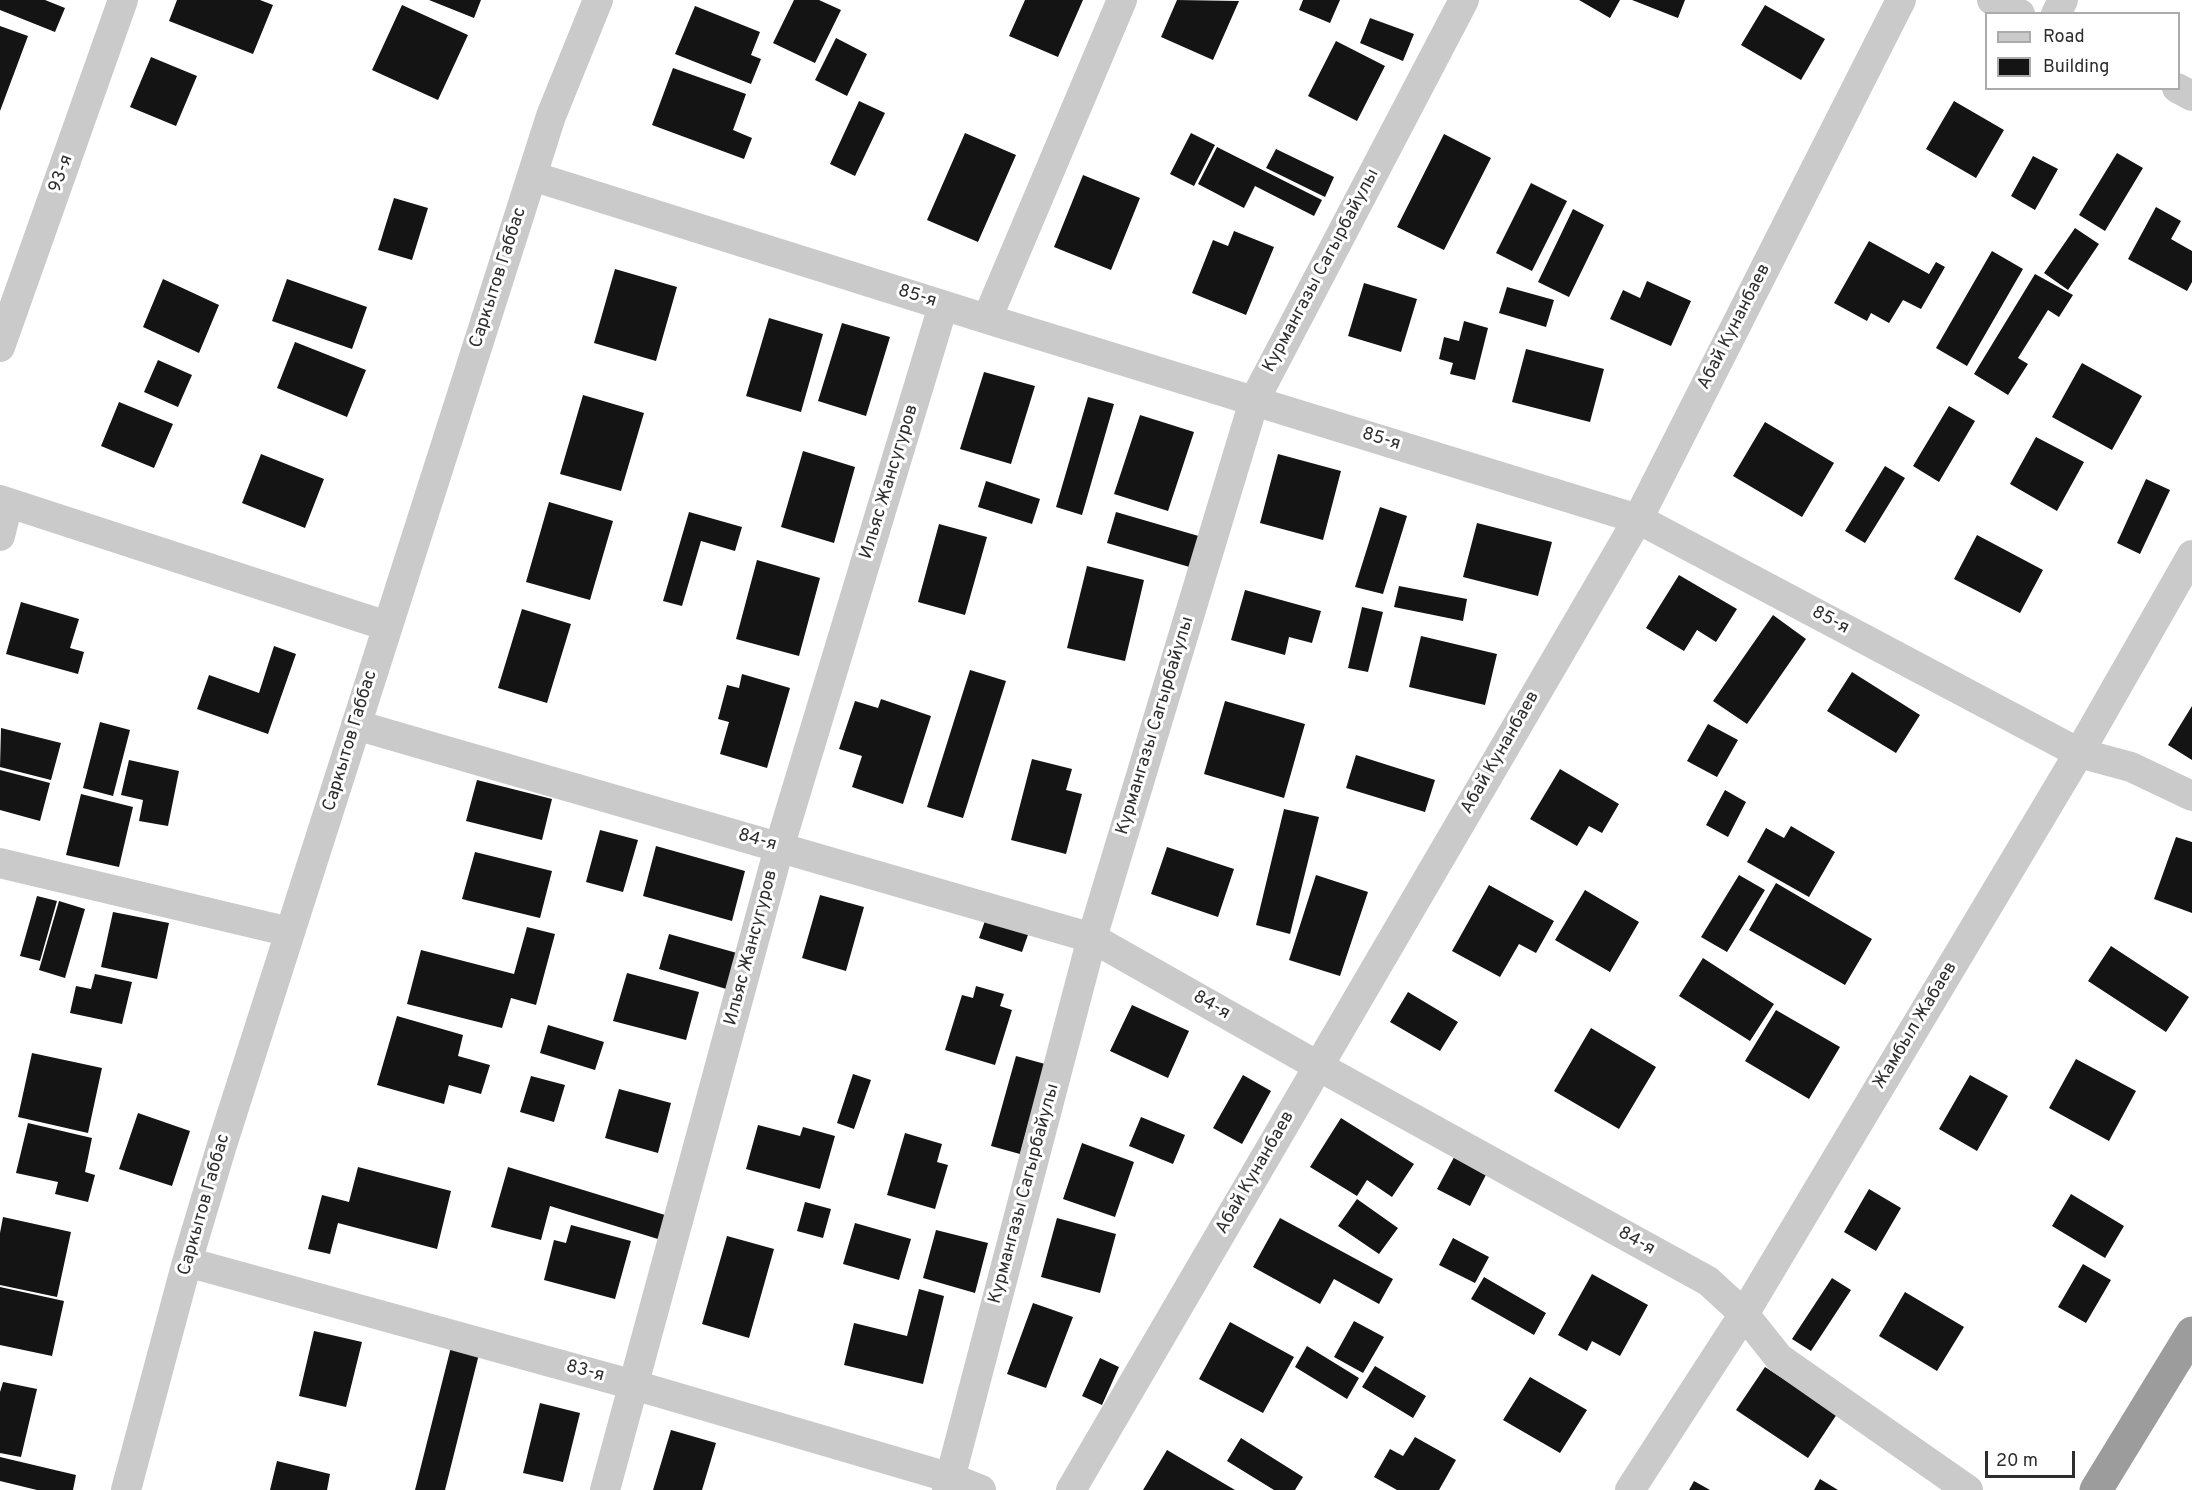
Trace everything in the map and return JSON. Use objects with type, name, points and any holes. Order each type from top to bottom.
[{"type":"highway","points":[[2096,1490],[2192,1333]]},
{"type":"street","name":"93-я","points":[[0,347],[123,0]]},
{"type":"street","name":"Саркытов Габбас","points":[[126,1490],[187,1262],[222,1145],[551,116],[598,0]]},
{"type":"street","points":[[987,319],[1122,0]]},
{"type":"street","name":"Курмангазы Сагырбайулы","points":[[949,1484],[1092,938],[1254,401],[1464,0]]},
{"type":"street","name":"Абай Кунанбаев","points":[[1071,1490],[1638,519],[1901,0]]},
{"type":"street","points":[[1992,0],[2016,12]]},
{"type":"street","name":"85-я","points":[[532,176],[943,306],[1638,519],[2079,753],[2131,767],[2192,796]]},
{"type":"street","name":"Ильяс Жансугуров","points":[[605,1490],[778,848],[943,306]]},
{"type":"street","points":[[0,536],[4,502],[387,626]]},
{"type":"street","name":"Жамбыл Жабаев","points":[[1630,1490],[1744,1314],[2079,753],[2192,555]]},
{"type":"street","name":"84-я","points":[[356,725],[1092,938],[1318,1066],[1708,1281],[1744,1314],[1779,1358],[1968,1490]]},
{"type":"street","points":[[0,863],[290,932]]},
{"type":"street","name":"83-я","points":[[187,1262],[634,1385],[949,1484],[981,1490]]},
{"type":"building","points":[[0,0],[45,0],[65,8],[55,32],[0,10]]},
{"type":"building","points":[[177,0],[260,0],[273,5],[253,54],[169,21]]},
{"type":"building","points":[[429,0],[481,0],[474,18]]},
{"type":"building","points":[[794,0],[819,0],[841,10],[815,63],[773,43]]},
{"type":"building","points":[[1025,0],[1083,0],[1058,57],[1009,36]]},
{"type":"building","points":[[1177,0],[1239,1],[1213,60],[1161,37]]},
{"type":"building","points":[[1303,0],[1340,0],[1330,23],[1299,10]]},
{"type":"building","points":[[1579,0],[1620,0],[1610,18]]},
{"type":"building","points":[[1632,0],[1685,0],[1678,18]]},
{"type":"building","points":[[402,5],[468,35],[438,100],[372,70]]},
{"type":"building","points":[[1765,5],[1825,39],[1801,80],[1741,45]]},
{"type":"building","points":[[695,6],[760,32],[751,55],[761,59],[751,84],[675,54]]},
{"type":"building","points":[[1370,18],[1414,34],[1403,61],[1360,43]]},
{"type":"building","points":[[0,26],[28,36],[0,111]]},
{"type":"building","points":[[836,38],[867,54],[847,96],[815,80]]},
{"type":"building","points":[[1336,41],[1385,66],[1357,121],[1308,96]]},
{"type":"building","points":[[151,57],[197,76],[176,126],[130,107]]},
{"type":"building","points":[[673,68],[746,94],[733,130],[752,138],[744,159],[652,125]]},
{"type":"building","points":[[859,101],[885,113],[855,176],[830,164]]},
{"type":"building","points":[[1954,101],[2004,130],[1976,178],[1926,149]]},
{"type":"building","points":[[965,133],[1016,155],[978,242],[927,220]]},
{"type":"building","points":[[1191,133],[1215,145],[1194,186],[1170,174]]},
{"type":"building","points":[[1444,134],[1491,158],[1444,250],[1397,227]]},
{"type":"building","points":[[1217,147],[1322,200],[1314,216],[1255,186],[1244,208],[1198,184]]},
{"type":"building","points":[[1276,149],[1334,177],[1325,197],[1266,168]]},
{"type":"building","points":[[2117,153],[2143,168],[2105,231],[2079,215]]},
{"type":"building","points":[[2033,156],[2058,169],[2035,210],[2011,196]]},
{"type":"building","points":[[1083,175],[1140,198],[1111,270],[1054,247]]},
{"type":"building","points":[[1531,183],[1567,201],[1532,271],[1496,253]]},
{"type":"building","points":[[394,198],[428,208],[412,260],[378,250]]},
{"type":"building","points":[[2156,207],[2181,221],[2171,239],[2192,251],[2192,282],[2187,291],[2128,259]]},
{"type":"building","points":[[1573,209],[1604,225],[1569,297],[1538,282]]},
{"type":"building","points":[[2075,228],[2099,244],[2068,290],[2044,273]]},
{"type":"building","points":[[1234,231],[1274,247],[1246,315],[1192,293],[1213,240],[1228,246]]},
{"type":"building","points":[[1869,241],[1929,274],[1936,262],[1945,267],[1921,309],[1903,300],[1889,323],[1871,313],[1867,321],[1834,303]]},
{"type":"building","points":[[1992,251],[2023,269],[1967,366],[1936,348]]},
{"type":"building","points":[[615,269],[677,287],[656,361],[594,343]]},
{"type":"building","points":[[2035,274],[2073,295],[2059,317],[2048,310],[2018,358],[2028,364],[2008,395],[1974,374]]},
{"type":"building","points":[[163,279],[219,305],[199,353],[143,327]]},
{"type":"building","points":[[287,279],[367,307],[352,349],[272,321]]},
{"type":"building","points":[[1647,281],[1691,301],[1671,346],[1610,319],[1623,290],[1640,298]]},
{"type":"building","points":[[1364,283],[1417,299],[1401,352],[1348,336]]},
{"type":"building","points":[[1507,287],[1554,300],[1546,327],[1499,313]]},
{"type":"building","points":[[769,318],[823,334],[801,412],[746,396]]},
{"type":"building","points":[[1464,321],[1488,328],[1475,380],[1450,374],[1453,363],[1439,359],[1444,337],[1459,341]]},
{"type":"building","points":[[842,323],[890,337],[866,416],[818,401]]},
{"type":"building","points":[[295,342],[366,370],[347,417],[277,388]]},
{"type":"building","points":[[1526,349],[1604,369],[1590,422],[1512,402]]},
{"type":"building","points":[[158,360],[192,375],[178,407],[144,392]]},
{"type":"building","points":[[2082,363],[2142,396],[2112,450],[2052,417]]},
{"type":"building","points":[[984,372],[1035,386],[1011,464],[960,449]]},
{"type":"building","points":[[583,395],[644,413],[621,491],[560,474]]},
{"type":"building","points":[[1088,397],[1114,404],[1082,515],[1056,507]]},
{"type":"building","points":[[119,402],[173,424],[154,468],[101,446]]},
{"type":"building","points":[[1949,406],[1975,421],[1939,482],[1913,466]]},
{"type":"building","points":[[1140,415],[1194,432],[1168,511],[1114,494]]},
{"type":"building","points":[[1765,422],[1834,463],[1802,517],[1733,476]]},
{"type":"building","points":[[2036,437],[2084,462],[2057,511],[2010,484]]},
{"type":"building","points":[[803,451],[855,467],[834,543],[781,527]]},
{"type":"building","points":[[261,454],[324,479],[305,528],[242,503]]},
{"type":"building","points":[[1278,454],[1341,471],[1323,540],[1260,523]]},
{"type":"building","points":[[1885,466],[1905,478],[1865,543],[1845,531]]},
{"type":"building","points":[[2146,479],[2170,490],[2140,554],[2117,543]]},
{"type":"building","points":[[986,481],[1040,499],[1032,524],[978,507]]},
{"type":"building","points":[[549,502],[613,521],[590,600],[526,582]]},
{"type":"building","points":[[1380,507],[1407,516],[1383,594],[1355,587]]},
{"type":"building","points":[[689,512],[742,527],[735,551],[701,541],[682,606],[663,601]]},
{"type":"building","points":[[1116,512],[1202,537],[1193,568],[1107,543]]},
{"type":"building","points":[[1477,523],[1552,542],[1538,596],[1463,577]]},
{"type":"building","points":[[939,524],[987,537],[965,615],[918,602]]},
{"type":"building","points":[[1977,535],[2043,570],[2020,613],[1954,579]]},
{"type":"building","points":[[757,560],[820,578],[799,656],[736,639]]},
{"type":"building","points":[[1087,566],[1144,580],[1125,661],[1067,648]]},
{"type":"building","points":[[1679,575],[1737,609],[1716,642],[1697,630],[1684,651],[1646,628]]},
{"type":"building","points":[[1399,586],[1467,599],[1463,621],[1394,607]]},
{"type":"building","points":[[1245,590],[1321,611],[1312,643],[1289,637],[1285,655],[1231,640]]},
{"type":"building","points":[[21,602],[79,619],[70,648],[84,652],[78,674],[6,654]]},
{"type":"building","points":[[1362,607],[1383,612],[1368,672],[1348,668]]},
{"type":"building","points":[[522,609],[571,624],[547,703],[498,688]]},
{"type":"building","points":[[1773,615],[1806,639],[1747,724],[1713,701]]},
{"type":"building","points":[[1421,636],[1497,654],[1485,705],[1409,687]]},
{"type":"building","points":[[274,646],[296,654],[268,734],[197,709],[209,675],[259,693]]},
{"type":"building","points":[[970,670],[1006,681],[963,818],[927,807]]},
{"type":"building","points":[[1852,672],[1920,715],[1896,753],[1827,711]]},
{"type":"building","points":[[742,674],[790,688],[767,768],[720,754],[729,722],[718,719],[727,685],[739,688]]},
{"type":"building","points":[[881,699],[931,716],[903,804],[852,787],[862,756],[839,749],[855,701],[878,708]]},
{"type":"building","points":[[1225,701],[1305,724],[1284,798],[1204,774]]},
{"type":"building","points":[[2192,706],[2192,760],[2168,745]]},
{"type":"building","points":[[100,722],[130,730],[113,796],[83,788]]},
{"type":"building","points":[[1708,724],[1738,740],[1717,777],[1687,761]]},
{"type":"building","points":[[1,728],[61,743],[51,780],[0,767]]},
{"type":"building","points":[[1356,755],[1435,780],[1425,812],[1346,788]]},
{"type":"building","points":[[1032,759],[1072,769],[1066,790],[1082,794],[1066,854],[1011,840]]},
{"type":"building","points":[[129,760],[179,771],[168,826],[139,821],[143,800],[121,795]]},
{"type":"building","points":[[1560,769],[1619,804],[1602,833],[1589,826],[1577,846],[1530,819]]},
{"type":"building","points":[[0,770],[50,783],[40,821],[0,810]]},
{"type":"building","points":[[477,780],[552,799],[542,840],[466,821]]},
{"type":"building","points":[[1725,790],[1746,802],[1728,837],[1706,825]]},
{"type":"building","points":[[81,794],[133,807],[119,867],[66,855]]},
{"type":"building","points":[[1284,809],[1319,817],[1290,934],[1256,925]]},
{"type":"building","points":[[1791,826],[1835,852],[1809,897],[1747,862],[1766,828],[1784,838]]},
{"type":"building","points":[[600,830],[638,840],[623,892],[586,882]]},
{"type":"building","points":[[2176,837],[2192,842],[2192,913],[2154,899]]},
{"type":"building","points":[[656,846],[745,871],[732,921],[643,896]]},
{"type":"building","points":[[1167,847],[1234,869],[1218,917],[1151,894]]},
{"type":"building","points":[[475,852],[552,871],[540,918],[462,899]]},
{"type":"building","points":[[1316,875],[1368,892],[1340,976],[1289,960]]},
{"type":"building","points":[[1739,875],[1765,890],[1727,952],[1701,937]]},
{"type":"building","points":[[1776,883],[1872,939],[1845,985],[1749,930]]},
{"type":"building","points":[[1489,885],[1554,921],[1536,953],[1519,944],[1500,977],[1452,951]]},
{"type":"building","points":[[1585,890],[1639,922],[1610,972],[1555,940]]},
{"type":"building","points":[[820,895],[864,907],[846,971],[802,958]]},
{"type":"building","points":[[37,896],[57,901],[40,961],[20,956]]},
{"type":"building","points":[[59,901],[85,909],[65,978],[39,970]]},
{"type":"building","points":[[113,912],[169,923],[157,979],[101,967]]},
{"type":"building","points":[[987,915],[1030,929],[1022,952],[979,938]]},
{"type":"building","points":[[527,927],[555,934],[536,1005],[511,998],[502,1028],[407,1004],[421,950],[514,974]]},
{"type":"building","points":[[669,934],[744,955],[733,991],[659,969]]},
{"type":"building","points":[[2111,946],[2189,997],[2166,1032],[2088,981]]},
{"type":"building","points":[[1703,958],[1774,1004],[1750,1041],[1679,996]]},
{"type":"building","points":[[627,973],[699,992],[686,1040],[613,1021]]},
{"type":"building","points":[[95,974],[132,982],[122,1024],[70,1013],[76,986],[91,989]]},
{"type":"building","points":[[976,986],[1004,994],[1000,1006],[1012,1010],[995,1065],[945,1050],[962,995],[973,998]]},
{"type":"building","points":[[1408,992],[1458,1022],[1440,1051],[1390,1022]]},
{"type":"building","points":[[1132,1005],[1189,1031],[1168,1078],[1110,1051]]},
{"type":"building","points":[[1776,1010],[1840,1047],[1809,1099],[1745,1061]]},
{"type":"building","points":[[397,1016],[463,1035],[458,1056],[490,1065],[481,1094],[449,1085],[444,1104],[377,1085]]},
{"type":"building","points":[[548,1025],[604,1042],[595,1070],[540,1053]]},
{"type":"building","points":[[1591,1028],[1656,1067],[1619,1129],[1554,1091]]},
{"type":"building","points":[[32,1053],[102,1068],[88,1133],[18,1117]]},
{"type":"building","points":[[1016,1056],[1045,1064],[1020,1154],[991,1146]]},
{"type":"building","points":[[2076,1059],[2136,1091],[2109,1141],[2049,1108]]},
{"type":"building","points":[[853,1074],[871,1080],[854,1129],[837,1123]]},
{"type":"building","points":[[1243,1075],[1271,1091],[1242,1144],[1213,1128]]},
{"type":"building","points":[[1970,1075],[2008,1096],[1977,1151],[1939,1129]]},
{"type":"building","points":[[531,1076],[565,1085],[554,1122],[520,1112]]},
{"type":"building","points":[[619,1089],[671,1103],[658,1153],[605,1138]]},
{"type":"building","points":[[138,1113],[190,1131],[172,1186],[119,1169]]},
{"type":"building","points":[[1141,1117],[1185,1135],[1173,1164],[1129,1146]]},
{"type":"building","points":[[1341,1118],[1414,1164],[1392,1197],[1367,1180],[1357,1196],[1310,1167]]},
{"type":"building","points":[[28,1123],[92,1138],[85,1172],[95,1175],[88,1202],[55,1194],[58,1182],[16,1173]]},
{"type":"building","points":[[758,1125],[800,1136],[803,1127],[835,1136],[820,1189],[746,1169]]},
{"type":"building","points":[[905,1133],[942,1144],[937,1162],[948,1165],[935,1209],[887,1195]]},
{"type":"building","points":[[1082,1143],[1134,1162],[1115,1217],[1063,1199]]},
{"type":"building","points":[[1459,1148],[1491,1165],[1470,1206],[1437,1189]]},
{"type":"building","points":[[358,1167],[451,1191],[437,1249],[338,1223],[330,1254],[308,1249],[322,1195],[349,1202]]},
{"type":"building","points":[[508,1167],[665,1215],[658,1239],[550,1206],[541,1240],[491,1227]]},
{"type":"building","points":[[1869,1189],[1901,1208],[1876,1251],[1844,1232]]},
{"type":"building","points":[[2071,1194],[2124,1226],[2105,1258],[2052,1226]]},
{"type":"building","points":[[1357,1199],[1398,1228],[1379,1254],[1338,1226]]},
{"type":"building","points":[[805,1202],[831,1209],[823,1238],[797,1231]]},
{"type":"building","points":[[3,1217],[71,1232],[57,1297],[0,1285],[0,1233]]},
{"type":"building","points":[[1057,1218],[1116,1234],[1100,1293],[1041,1277]]},
{"type":"building","points":[[1280,1218],[1393,1279],[1379,1304],[1334,1279],[1320,1304],[1253,1267]]},
{"type":"building","points":[[855,1223],[911,1239],[899,1280],[843,1264]]},
{"type":"building","points":[[571,1225],[631,1241],[615,1299],[544,1280],[554,1240],[566,1243]]},
{"type":"building","points":[[936,1230],[988,1243],[975,1293],[923,1278]]},
{"type":"building","points":[[727,1236],[774,1249],[749,1338],[702,1324]]},
{"type":"building","points":[[1453,1238],[1489,1257],[1475,1283],[1439,1265]]},
{"type":"building","points":[[2083,1264],[2111,1280],[2086,1323],[2058,1307]]},
{"type":"building","points":[[1592,1274],[1648,1305],[1620,1356],[1592,1341],[1587,1351],[1558,1335]]},
{"type":"building","points":[[1484,1277],[1546,1313],[1534,1335],[1471,1299]]},
{"type":"building","points":[[1832,1278],[1851,1290],[1811,1351],[1792,1339]]},
{"type":"building","points":[[0,1287],[64,1301],[52,1356],[0,1345]]},
{"type":"building","points":[[919,1289],[944,1296],[923,1384],[844,1365],[854,1323],[907,1336]]},
{"type":"building","points":[[1905,1292],[1964,1327],[1937,1371],[1879,1336]]},
{"type":"building","points":[[1033,1303],[1073,1317],[1046,1388],[1007,1374]]},
{"type":"building","points":[[1354,1321],[1384,1337],[1363,1373],[1334,1357]]},
{"type":"building","points":[[1230,1322],[1294,1357],[1263,1413],[1199,1379]]},
{"type":"building","points":[[314,1331],[362,1342],[346,1407],[299,1396]]},
{"type":"building","points":[[1307,1346],[1359,1378],[1347,1399],[1295,1367]]},
{"type":"building","points":[[451,1347],[479,1354],[445,1490],[415,1490]]},
{"type":"building","points":[[1100,1358],[1119,1367],[1102,1405],[1082,1396]]},
{"type":"building","points":[[1375,1366],[1426,1396],[1413,1418],[1362,1387]]},
{"type":"building","points":[[1765,1367],[1837,1414],[1808,1458],[1736,1410]]},
{"type":"building","points":[[1530,1377],[1587,1410],[1560,1453],[1503,1420]]},
{"type":"building","points":[[3,1382],[37,1389],[21,1457],[0,1453],[0,1392]]},
{"type":"building","points":[[540,1403],[580,1413],[563,1482],[523,1473]]},
{"type":"building","points":[[671,1430],[716,1443],[702,1490],[653,1490]]},
{"type":"building","points":[[1415,1437],[1456,1460],[1439,1490],[1397,1490],[1374,1477],[1390,1449],[1403,1456]]},
{"type":"building","points":[[1241,1438],[1303,1477],[1295,1490],[1274,1490],[1227,1461]]},
{"type":"building","points":[[1167,1450],[1235,1490],[1143,1490]]},
{"type":"building","points":[[0,1457],[76,1475],[73,1490],[37,1490],[0,1481]]},
{"type":"building","points":[[277,1461],[330,1474],[327,1490],[270,1490]]},
{"type":"building","points":[[1820,1479],[1838,1490],[1814,1490]]},
{"type":"building","points":[[1694,1481],[1710,1490],[1689,1490]]}]
